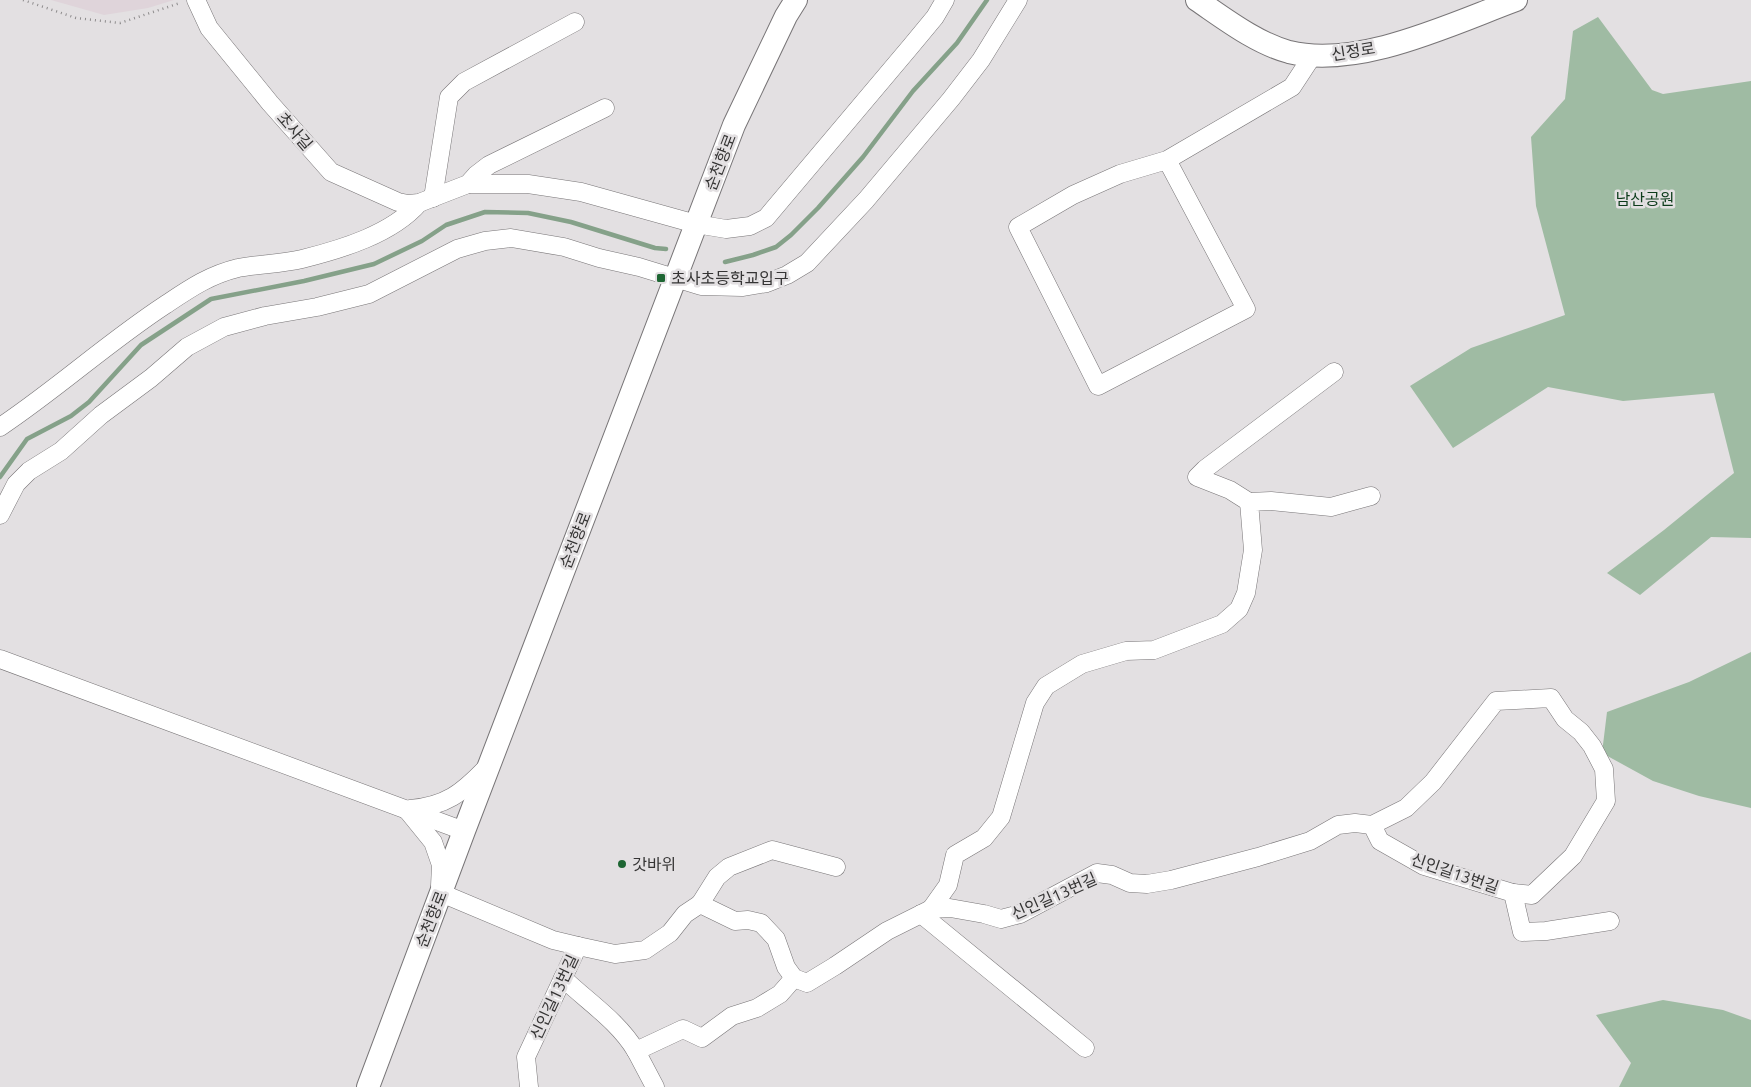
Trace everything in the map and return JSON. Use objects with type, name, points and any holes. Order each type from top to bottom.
[{"type":"main road","name":"순천향로","points":[[368,1087],[734,125],[786,16],[796,0]]},
{"type":"main road","name":"신정로","points":[[1197,0],[1231,23],[1265,42],[1289,52],[1337,56],[1411,39],[1516,0]]},
{"type":"street","points":[[0,426],[34,404],[140,321],[203,280],[238,268],[301,259],[372,237],[408,216],[427,200],[468,184],[528,184],[581,192],[696,224],[726,229],[750,226],[766,218],[912,46],[935,17],[945,0]]},
{"type":"street","points":[[0,515],[16,484],[29,470],[62,451],[101,415],[151,378],[187,347],[224,327],[265,316],[317,307],[369,294],[456,250],[485,241],[510,238],[564,247],[701,286],[742,287],[767,283],[787,275],[807,263],[866,200],[951,99],[981,60],[1018,0]]},
{"type":"street","name":"초사길","points":[[188,1],[270,103],[331,172],[398,202],[408,204],[427,200]]},
{"type":"street","points":[[427,200],[449,97],[464,82],[575,22]]},
{"type":"street","points":[[1167,160],[1246,309],[1098,386],[1018,227],[1080,191],[1120,174],[1167,160],[1292,87],[1313,55]]},
{"type":"street","points":[[468,184],[489,165],[605,108]]},
{"type":"street","points":[[1334,372],[1197,477],[1230,490],[1249,502],[1271,500],[1330,507],[1371,496]]},
{"type":"street","points":[[1085,1048],[926,912],[948,886],[955,855],[984,838],[1001,816],[1035,703],[1046,686],[1082,664],[1126,651],[1154,650],[1222,624],[1239,609],[1246,593],[1254,550],[1249,502]]},
{"type":"street","points":[[0,659],[464,831]]},
{"type":"street","name":"신인길13번길","points":[[794,978],[807,983],[887,932],[926,912],[950,908],[1001,919],[1020,914],[1097,873],[1130,883],[1147,884],[1171,880],[1310,841],[1338,826],[1355,823],[1372,825],[1406,808],[1433,782],[1496,701],[1551,698],[1564,719],[1581,732],[1592,746],[1604,769],[1606,801],[1573,856],[1532,895],[1513,893],[1424,866],[1380,841],[1372,825]]},
{"type":"street","points":[[407,809],[427,808],[445,802],[465,790],[490,764]]},
{"type":"street","points":[[407,809],[433,842],[440,865],[440,896],[553,940],[578,946]]},
{"type":"street","name":"신인길13번길","points":[[529,1087],[526,1057],[578,946],[615,954],[645,950],[670,933],[685,914],[700,904],[717,877],[729,867],[772,850],[836,867]]},
{"type":"street","points":[[1513,893],[1522,932],[1546,931],[1610,921]]},
{"type":"street","points":[[636,1051],[683,1028],[702,1038],[732,1016],[757,1008],[780,994],[794,978],[786,967],[776,939],[761,924],[748,920],[735,921],[700,904]]},
{"type":"street","points":[[563,978],[585,999],[616,1023],[636,1051],[655,1087]]},
{"type":"path","points":[[23,0],[76,18],[120,23],[188,1]]},
{"type":"shaded area","points":[[51,0],[174,0],[148,8],[104,15]]},
{"type":"green space","name":"남산공원","points":[[1598,17],[1652,90],[1663,94],[1751,81],[1751,538],[1711,537],[1640,595],[1607,573],[1734,473],[1714,393],[1623,401],[1548,387],[1453,448],[1410,386],[1471,348],[1565,315],[1536,206],[1531,137],[1565,99],[1573,31]]},
{"type":"green space","points":[[1751,652],[1751,808],[1699,796],[1653,781],[1602,753],[1607,712],[1689,682]]},
{"type":"green space","points":[[1663,1000],[1723,1010],[1751,1020],[1751,1087],[1619,1087],[1631,1063],[1596,1015]]},
{"type":"waterway","points":[[725,262],[776,247],[791,235],[818,208],[863,157],[913,91],[957,43],[987,0]]},
{"type":"waterway","points":[[0,477],[27,439],[71,416],[89,402],[141,345],[211,299],[304,281],[374,264],[422,241],[446,225],[485,212],[528,213],[571,222],[655,248],[666,249]]},
{"type":"place","name":"초사초등학교입구","points":[[661,278]]},
{"type":"place","name":"갓바위","points":[[622,864]]}]
